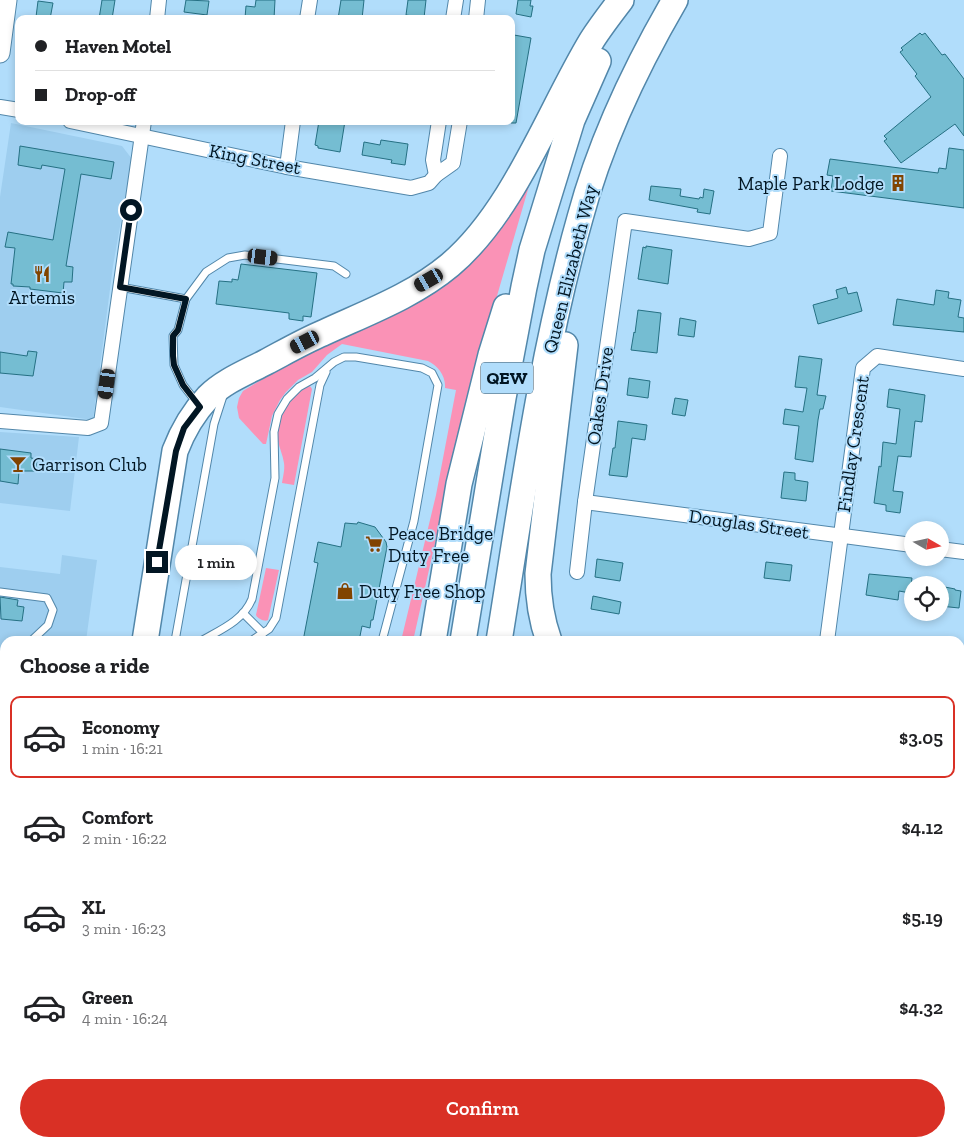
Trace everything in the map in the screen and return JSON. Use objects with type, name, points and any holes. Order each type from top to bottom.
[{"type":"highway","points":[[146,636],[176,451],[184,428],[218,388],[321,334],[383,306],[429,280],[450,265],[474,240],[502,203],[593,39],[621,0]]},
{"type":"highway","name":"Queen Elizabeth Way","points":[[464,636],[503,398],[532,250],[572,120],[588,81],[629,0]]},
{"type":"highway","name":"Queen Elizabeth Way","points":[[500,636],[546,360],[580,216],[600,158],[622,104],[648,48],[675,0]]},
{"type":"highway","points":[[430,633],[459,484],[491,355],[520,258],[572,120]]},
{"type":"highway","points":[[548,636],[538,595],[538,574],[580,216]]},
{"type":"main road","points":[[0,54],[7,0]]},
{"type":"street","points":[[157,15],[159,0]]},
{"type":"street","points":[[308,15],[310,0]]},
{"type":"street","points":[[454,15],[456,0]]},
{"type":"street","points":[[476,15],[478,0]]},
{"type":"street","points":[[0,106],[15,109]]},
{"type":"street","name":"King Street","points":[[89,125],[287,167],[411,188],[429,183],[436,175],[453,163],[459,125]]},
{"type":"street","points":[[0,421],[88,428],[101,423],[143,125]]},
{"type":"street","points":[[287,167],[292,125]]},
{"type":"street","points":[[436,175],[433,160],[437,125]]},
{"type":"street","name":"Oakes Drive","points":[[578,572],[585,502],[626,221],[749,239],[770,233],[780,156]]},
{"type":"street","name":"Findlay Crescent","points":[[828,636],[863,368],[877,356],[964,369]]},
{"type":"street","name":"Douglas Street","points":[[585,502],[904,544]]},
{"type":"street","points":[[949,550],[964,552]]},
{"type":"lane","points":[[200,407],[183,385],[177,373],[173,356],[174,342],[179,337],[178,330],[186,299],[206,272],[228,258],[245,255],[334,266],[346,274]]},
{"type":"lane","points":[[120,287],[186,299]]},
{"type":"lane","points":[[209,636],[231,623],[249,606],[254,590],[275,478],[273,440],[276,422],[282,406],[292,393],[315,378],[334,362],[344,357],[356,357],[422,368],[432,372],[438,385],[414,521],[383,636]]},
{"type":"lane","points":[[258,636],[272,626],[276,618],[320,385],[324,374],[334,362]]},
{"type":"lane","points":[[175,636],[214,424],[222,397],[233,382],[243,374]]},
{"type":"lane","points":[[0,592],[47,598],[53,610],[48,625],[36,636]]},
{"type":"lane","points":[[243,613],[263,633]]},
{"type":"shaded area","points":[[11,123],[122,146],[132,159],[113,266],[93,420],[0,407],[0,197]]},
{"type":"shaded area","points":[[525,184],[529,186],[469,392],[414,636],[402,636],[436,495],[456,390],[445,388],[441,372],[428,361],[342,344],[327,355],[312,372],[298,380],[286,392],[272,416],[266,444],[263,444],[239,418],[237,407],[243,391],[276,371],[400,308]]},
{"type":"shaded area","points":[[310,386],[312,389],[294,485],[282,483],[284,466],[278,440],[279,424],[291,401]]},
{"type":"shaded area","points":[[0,432],[79,437],[70,511],[0,503]]},
{"type":"shaded area","points":[[62,555],[97,560],[87,636],[0,636],[0,567],[60,574]]},
{"type":"shaded area","points":[[266,568],[279,570],[268,620],[265,621],[256,615]]},
{"type":"building","points":[[102,0],[115,0],[113,15],[100,15]]},
{"type":"building","points":[[186,0],[209,1],[207,15],[184,12]]},
{"type":"building","points":[[256,0],[275,0],[274,15],[245,15],[246,6],[255,7]]},
{"type":"building","points":[[341,0],[364,0],[362,15],[339,15]]},
{"type":"building","points":[[408,0],[426,0],[424,15],[406,15]]},
{"type":"building","points":[[518,0],[531,0],[530,6],[533,6],[531,17],[516,14]]},
{"type":"building","points":[[38,1],[53,3],[51,15],[36,15]]},
{"type":"building","points":[[920,33],[922,35],[925,33],[942,55],[945,54],[964,79],[964,136],[955,124],[901,163],[884,141],[887,139],[884,136],[931,97],[915,76],[917,74],[900,52],[903,50],[901,48]]},
{"type":"building","points":[[515,35],[531,38],[515,123]]},
{"type":"building","points":[[318,125],[344,125],[340,152],[318,148],[315,145]]},
{"type":"building","points":[[381,140],[408,144],[405,165],[391,163],[392,160],[362,155],[364,142],[380,145]]},
{"type":"building","points":[[20,146],[114,162],[111,179],[81,174],[66,266],[73,267],[72,282],[64,282],[63,293],[30,289],[30,287],[13,286],[11,284],[15,248],[5,247],[8,232],[53,240],[65,169],[42,165],[41,169],[18,165]]},
{"type":"building","name":"Maple Park Lodge","points":[[949,148],[964,150],[964,208],[831,191],[833,176],[827,175],[830,159],[938,173],[939,168],[946,169]]},
{"type":"building","points":[[651,186],[681,189],[680,196],[699,199],[700,197],[703,198],[704,189],[714,191],[710,214],[697,212],[698,209],[649,200]]},
{"type":"building","points":[[646,246],[672,250],[668,284],[638,279],[643,247],[646,248]]},
{"type":"building","points":[[241,264],[317,273],[311,317],[303,316],[303,321],[289,319],[289,313],[216,304],[219,281],[232,282],[232,279],[238,280]]},
{"type":"building","points":[[846,287],[848,294],[857,292],[862,311],[818,324],[813,305],[838,298],[836,290]]},
{"type":"building","points":[[936,290],[949,292],[948,298],[961,300],[958,317],[964,318],[964,332],[893,325],[897,299],[934,305]]},
{"type":"building","points":[[638,310],[661,313],[657,353],[631,350]]},
{"type":"building","points":[[680,318],[696,321],[694,337],[678,335]]},
{"type":"building","points":[[28,351],[37,352],[33,376],[0,373],[0,352],[27,356]]},
{"type":"building","points":[[799,356],[822,359],[817,395],[826,396],[823,409],[820,409],[813,462],[795,459],[799,426],[783,424],[785,409],[803,412],[807,388],[795,387]]},
{"type":"building","points":[[629,378],[650,381],[648,398],[627,395]]},
{"type":"building","points":[[889,389],[925,395],[922,422],[915,421],[911,457],[898,456],[893,491],[903,492],[900,513],[886,511],[886,505],[874,503],[879,466],[881,467],[883,442],[896,444],[900,409],[887,407]]},
{"type":"building","points":[[675,398],[688,400],[685,416],[672,414]]},
{"type":"building","points":[[618,421],[647,425],[645,440],[632,438],[627,477],[609,475]]},
{"type":"building","name":"Garrison Club","points":[[0,449],[31,453],[31,458],[37,459],[36,471],[19,471],[18,484],[0,481]]},
{"type":"building","points":[[784,472],[795,473],[795,480],[808,482],[806,501],[781,498]]},
{"type":"building","name":"Duty Free Shop","points":[[358,522],[375,527],[386,542],[387,547],[370,628],[362,626],[360,636],[304,636],[318,563],[314,562],[318,542],[341,547],[345,523],[357,524]]},
{"type":"building","points":[[597,559],[623,563],[620,581],[595,577]]},
{"type":"building","points":[[766,562],[792,565],[790,581],[764,578]]},
{"type":"building","points":[[869,574],[904,577],[904,592],[899,591],[898,600],[866,595]]},
{"type":"building","points":[[949,588],[961,591],[959,608],[949,607]]},
{"type":"building","points":[[593,596],[621,602],[619,614],[591,609]]},
{"type":"building","points":[[0,597],[18,600],[17,606],[24,607],[22,621],[1,619]]},
{"type":"place","name":"Maple Park Lodge","points":[[898,183]]},
{"type":"place","name":"Artemis","points":[[42,274]]},
{"type":"place","name":"Garrison Club","points":[[18,464]]},
{"type":"place","name":"Peace Bridge Duty Free","points":[[374,544]]},
{"type":"place","name":"Duty Free Shop","points":[[345,591]]},
{"type":"route","points":[[131,210],[120,287],[186,299],[178,330],[173,336],[174,365],[183,385],[200,407],[184,428],[176,451],[157,562]]}]
